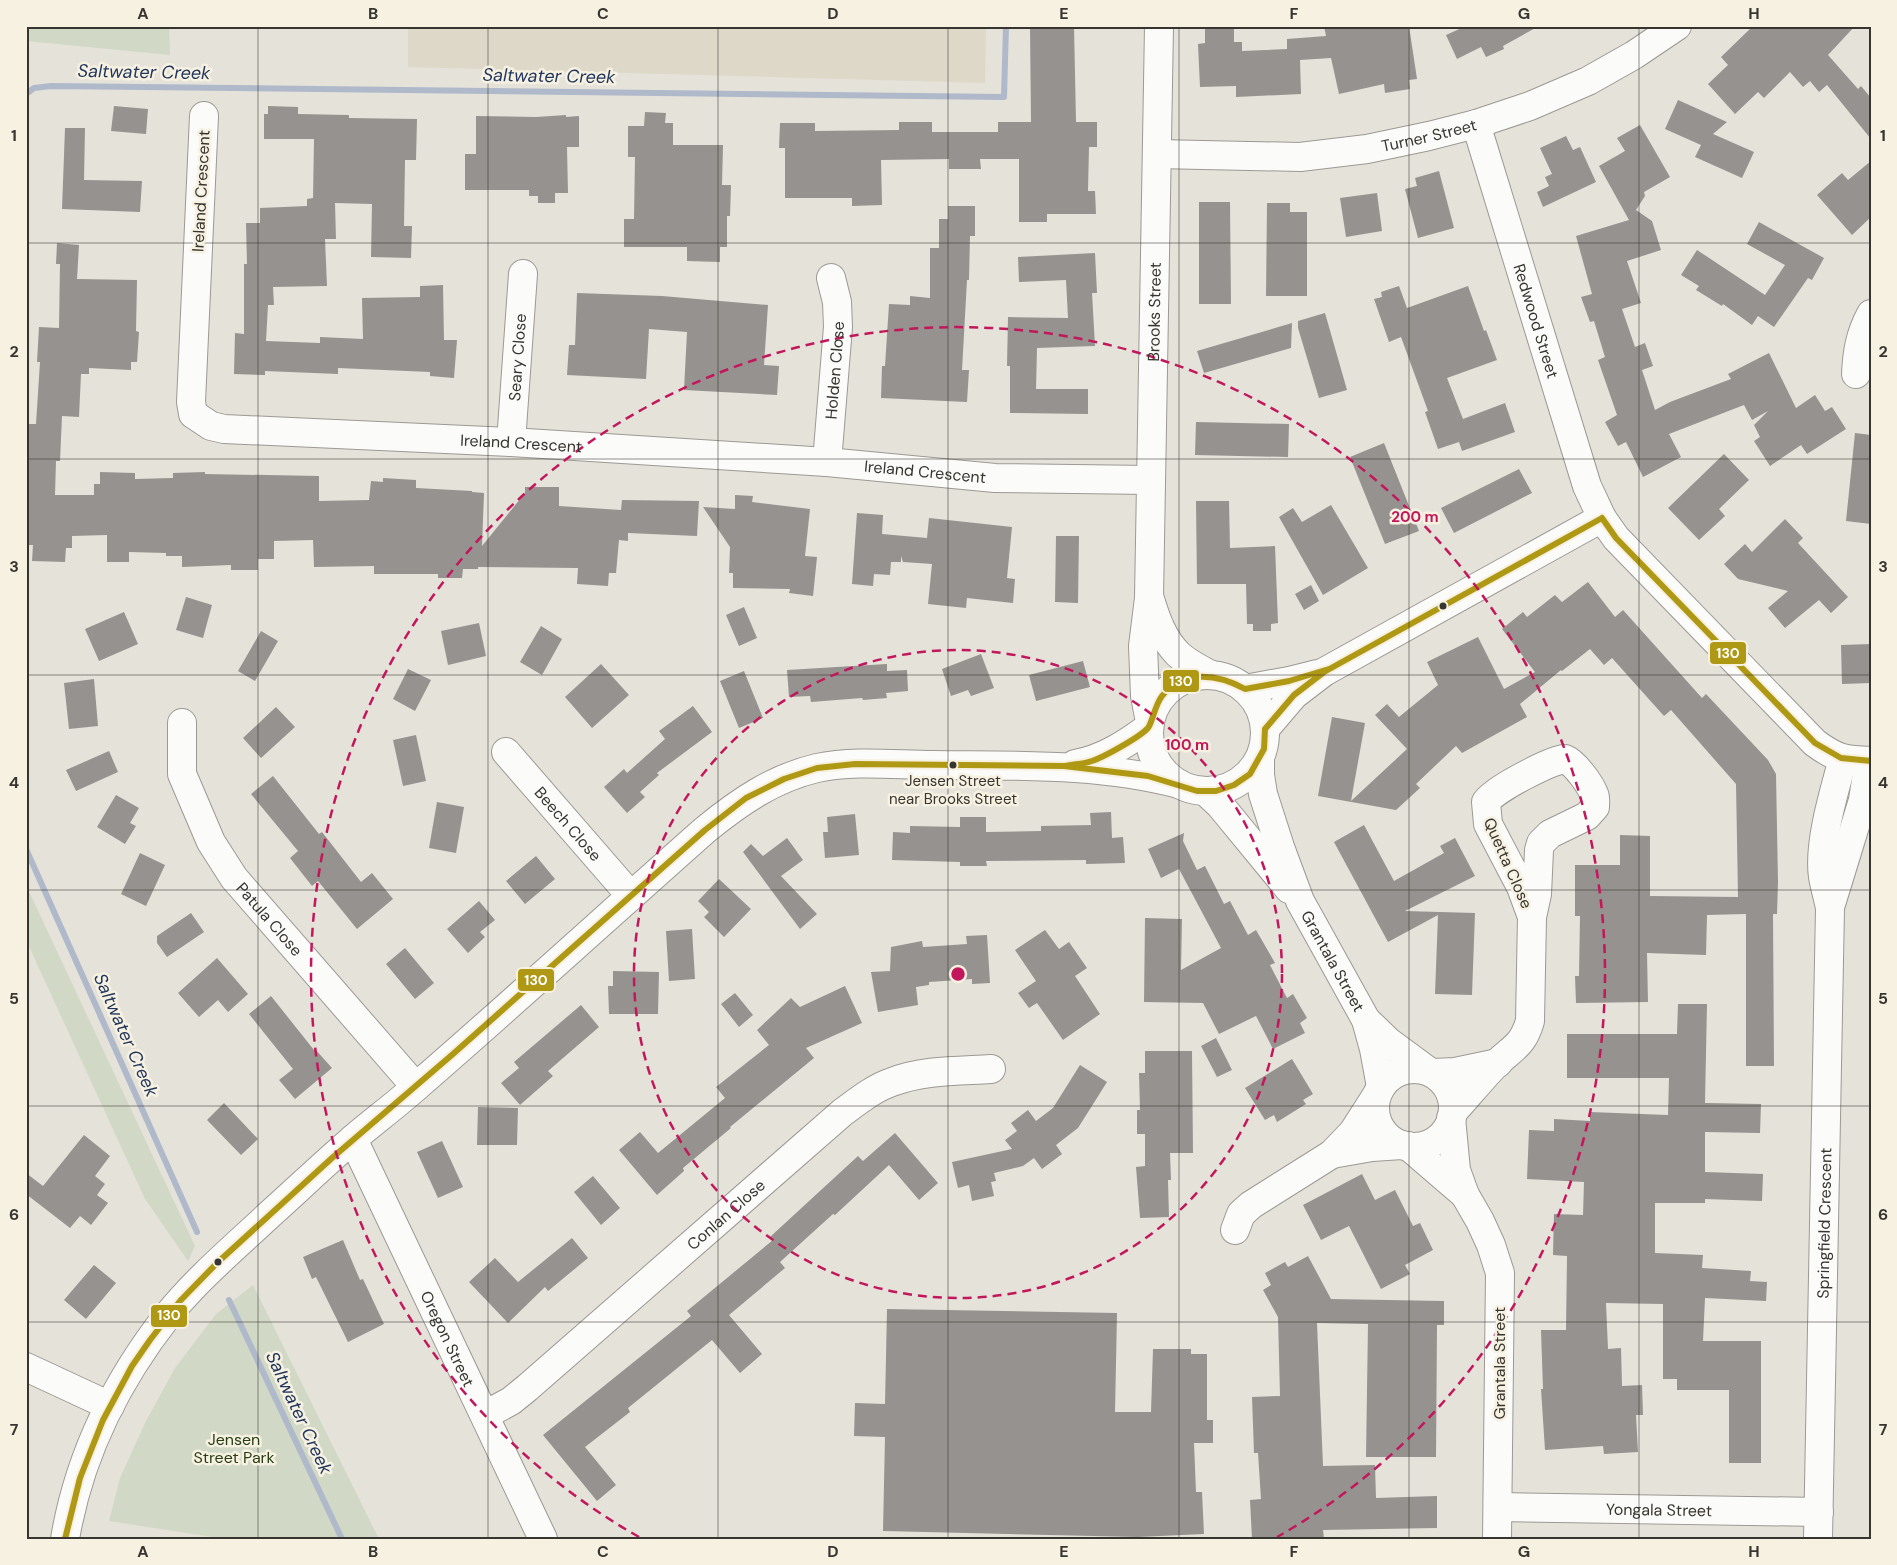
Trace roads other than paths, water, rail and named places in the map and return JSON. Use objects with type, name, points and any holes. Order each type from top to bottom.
[{"type":"street","name":"Brooks Street","points":[[1150,725],[1145,696],[1143,646],[1149,598],[1159,26]]},
{"type":"street","name":"Turner Street","points":[[1157,154],[1300,157],[1367,149],[1476,124],[1530,106],[1588,81],[1634,55],[1677,26]]},
{"type":"street","name":"Ireland Crescent","points":[[204,116],[191,402],[193,414],[211,426],[224,429],[511,442],[827,462],[995,478],[1150,480]]},
{"type":"street","name":"Redwood Street","points":[[1476,124],[1587,486],[1602,518],[1616,538],[1815,743],[1831,755],[1861,760]]},
{"type":"street","name":"Seary Close","points":[[511,442],[523,274]]},
{"type":"street","name":"Holden Close","points":[[827,462],[838,327],[837,302],[831,278]]},
{"type":"street","points":[[1856,374],[1857,348],[1871,314]]},
{"type":"street","points":[[1265,729],[1294,696],[1324,672],[1602,518]]},
{"type":"street","name":"Brooks Street","points":[[1149,598],[1159,628],[1178,654],[1211,675]]},
{"type":"street","points":[[1245,688],[1289,681],[1324,672]]},
{"type":"street","points":[[65,1539],[77,1486],[90,1449],[110,1406],[125,1376],[169,1314],[182,1299],[227,1254],[353,1139],[416,1087],[727,812],[767,787],[800,773],[818,768],[855,764],[1064,766],[1148,776],[1206,792],[1216,791],[1234,785],[1250,774],[1264,749],[1265,729],[1261,711],[1252,695],[1245,688],[1229,679],[1211,675],[1193,677],[1168,690],[1156,704],[1150,725],[1151,747],[1164,772],[1179,784]]},
{"type":"street","name":"Patula Close","points":[[182,722],[182,774],[211,842],[223,862],[234,878],[416,1087]]},
{"type":"street","points":[[1064,766],[1092,761],[1125,744],[1150,725]]},
{"type":"street","name":"Beech Close","points":[[506,752],[631,896]]},
{"type":"street","name":"Grantala Street","points":[[1260,758],[1263,794],[1280,848],[1300,901],[1366,1020],[1374,1049],[1379,1090]]},
{"type":"street","name":"Quetta Close","points":[[1452,1115],[1498,1063],[1520,1044],[1530,1021],[1532,917],[1537,894],[1541,843],[1550,834],[1587,816],[1595,807],[1595,795],[1575,765],[1565,759],[1553,761],[1496,791],[1486,802],[1488,824],[1521,887],[1532,917]]},
{"type":"street","name":"Springfield Crescent","points":[[1818,1539],[1830,908],[1863,800],[1861,760]]},
{"type":"street","name":"Grantala Street","points":[[1206,792],[1220,805],[1300,901]]},
{"type":"street","name":"Grantala Street","points":[[1366,1020],[1389,1042],[1430,1072]]},
{"type":"street","name":"Quetta Close","points":[[1430,1072],[1462,1071],[1498,1063]]},
{"type":"street","points":[[1234,1230],[1241,1214],[1251,1205],[1332,1154],[1352,1132],[1389,1077],[1401,1070],[1414,1068],[1430,1072],[1447,1086],[1452,1099],[1452,1115],[1446,1130],[1437,1139],[1420,1146],[1372,1147],[1332,1154]]},
{"type":"street","name":"Conlan Close","points":[[485,1415],[511,1400],[532,1384],[843,1112],[869,1093],[891,1082],[917,1075],[991,1069]]},
{"type":"street","points":[[1379,1090],[1375,1106],[1379,1124],[1390,1139],[1405,1146]]},
{"type":"street","name":"Grantala Street","points":[[1452,1115],[1456,1170],[1465,1194],[1491,1245],[1500,1273],[1498,1539]]},
{"type":"street","name":"Oregon Street","points":[[353,1139],[543,1539]]},
{"type":"street","name":"Grantala Street","points":[[1405,1146],[1465,1194]]},
{"type":"street","points":[[26,1367],[110,1406]]},
{"type":"street","name":"Yongala Street","points":[[1498,1507],[1819,1512]]},
{"type":"waterway","name":"Saltwater Creek","points":[[26,94],[34,88],[51,86],[1004,97],[1006,26]]},
{"type":"waterway","name":"Saltwater Creek","points":[[26,849],[197,1232]]},
{"type":"waterway","name":"Saltwater Creek","points":[[229,1300],[342,1539]]},
{"type":"place","name":"Jensen Street near Brooks Street","points":[[953,765]]},
{"type":"park label","name":"Jensen Street Park","points":[[234,1448]]}]
